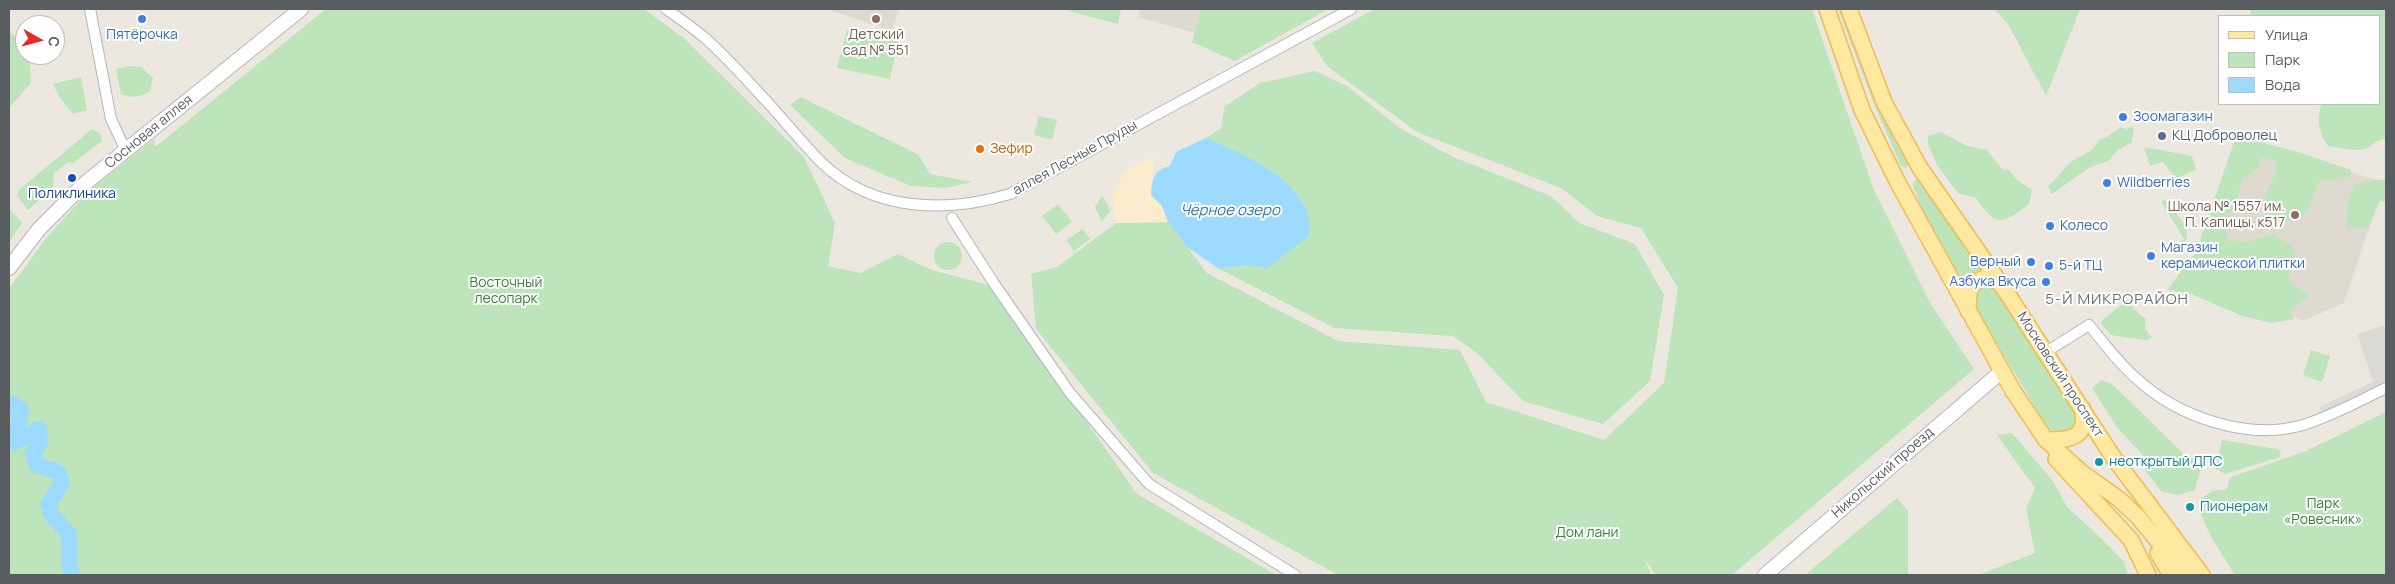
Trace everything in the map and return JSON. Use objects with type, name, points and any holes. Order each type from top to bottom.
[{"type":"main road","name":"Сосновая аллея","points":[[9,268],[39,229],[83,185],[301,9]]},
{"type":"main road","points":[[1826,9],[1862,110],[1897,181],[2002,371],[2046,440],[2054,457],[2071,478],[2130,540],[2148,575]]},
{"type":"main road","name":"Московский проспект","points":[[1849,9],[1884,102],[1920,168],[2000,283],[2113,457],[2202,575]]},
{"type":"main road","points":[[1897,181],[1920,168]]},
{"type":"main road","points":[[1968,311],[1969,290],[1976,281],[1987,277],[2000,283]]},
{"type":"main road","name":"Никольский проезд","points":[[1765,575],[2002,371]]},
{"type":"main road","points":[[2046,440],[2062,440],[2077,436],[2082,429],[2084,420],[2081,406]]},
{"type":"main road","points":[[2046,440],[2081,472],[2112,493],[2142,520],[2186,575]]},
{"type":"main road","points":[[2071,478],[2112,493]]},
{"type":"main road","points":[[2142,520],[2171,575]]},
{"type":"street","points":[[90,9],[110,119],[126,151]]},
{"type":"street","name":"аллея Лесные Пруды","points":[[666,9],[705,38],[823,164],[867,191],[909,205],[950,206],[988,200],[1010,194],[1351,9]]},
{"type":"street","points":[[952,218],[993,282],[1070,393],[1149,484],[1295,575]]},
{"type":"street","points":[[2046,352],[2090,325],[2136,379],[2160,397],[2211,421],[2251,429],[2277,429],[2301,426],[2325,418],[2386,388]]},
{"type":"shaded area","name":"Детский сад № 551","points":[[827,9],[899,9],[892,31]]},
{"type":"shaded area","points":[[1140,9],[1239,9],[1231,43],[1138,17]]},
{"type":"shaded area","name":"Школа № 1557 им. П. Капицы, к517","points":[[2240,139],[2384,182],[2344,303],[2303,321],[2202,271]]},
{"type":"shaded area","points":[[2386,325],[2386,384],[2323,415],[2319,407],[2373,382],[2357,334]]},
{"type":"green space","name":"Восточный лесопарк","points":[[326,9],[644,9],[685,39],[804,157],[835,223],[828,266],[860,273],[898,254],[932,270],[992,286],[1137,494],[1276,575],[9,575],[9,289],[47,237],[91,189],[154,139],[155,147]]},
{"type":"green space","points":[[1061,9],[1121,9],[1118,24]]},
{"type":"green space","points":[[1202,9],[1328,9],[1235,61],[1192,42]]},
{"type":"green space","name":"Дом лани","points":[[1375,9],[1812,9],[1873,188],[1930,303],[1974,369],[1732,575],[1656,575],[1645,559],[1651,575],[1338,575],[1153,473],[1036,329],[1031,274],[1057,267],[1116,223],[1168,222],[1207,273],[1338,341],[1460,350],[1486,402],[1604,440],[1664,383],[1678,288],[1641,228],[1597,216],[1561,188],[1417,132],[1327,66],[1312,43]]},
{"type":"green space","points":[[1838,9],[1844,9],[1879,102],[1908,164],[1906,168],[1901,166],[1874,104]]},
{"type":"green space","points":[[1994,9],[2080,9],[2046,96],[2008,24]]},
{"type":"green space","points":[[2250,9],[2386,9],[2386,139],[2380,140],[2361,150],[2328,146],[2321,131],[2319,120],[2322,105],[2380,105],[2380,15],[2251,15]]},
{"type":"green space","points":[[847,29],[898,41],[890,79],[837,68]]},
{"type":"green space","points":[[9,32],[15,36],[15,65],[30,65],[31,83],[9,108]]},
{"type":"green space","points":[[129,66],[141,67],[153,78],[150,91],[136,97],[121,94],[116,69]]},
{"type":"green space","points":[[1315,71],[1347,86],[1400,128],[1451,156],[1551,196],[1579,223],[1635,244],[1664,295],[1650,381],[1603,424],[1523,401],[1477,353],[1453,336],[1335,328],[1219,269],[1251,265],[1266,269],[1206,138],[1221,128],[1225,106],[1260,83]]},
{"type":"green space","points":[[81,77],[87,110],[73,114],[60,98],[53,84]]},
{"type":"green space","points":[[801,97],[919,155],[930,174],[972,182],[946,188],[911,186],[845,158],[790,105]]},
{"type":"green space","points":[[1039,116],[1057,120],[1052,140],[1034,135]]},
{"type":"green space","points":[[2121,127],[2125,129],[2134,127],[2132,142],[2118,150],[2108,161],[2090,167],[2052,194],[2048,186],[2069,164],[2092,149],[2100,139],[2105,138]]},
{"type":"green space","points":[[92,129],[101,134],[102,141],[73,163],[68,162],[54,173],[53,187],[28,210],[17,195],[19,190]]},
{"type":"green space","points":[[1941,132],[1967,146],[1987,150],[2003,170],[2008,169],[2017,180],[2032,190],[2029,204],[2013,216],[2000,220],[1989,214],[1976,198],[1958,193],[1937,165],[1928,144],[1928,136]]},
{"type":"green space","points":[[2236,136],[2298,152],[2351,170],[2351,177],[2319,181],[2308,209],[2296,222],[2281,220],[2263,213],[2267,191],[2276,173],[2276,161],[2260,157],[2259,168],[2242,179],[2236,202],[2224,227],[2229,241],[2246,242],[2273,234],[2295,248],[2288,280],[2310,296],[2290,310],[2294,319],[2272,323],[2242,316],[2191,294],[2167,290],[2196,252]]},
{"type":"green space","points":[[2144,147],[2192,156],[2196,169],[2176,179],[2163,162],[2150,166]]},
{"type":"green space","points":[[1916,179],[1921,180],[1987,272],[1972,275],[1961,287],[1924,215],[1913,185]]},
{"type":"green space","points":[[2386,179],[2386,202],[2380,201],[2369,227],[2346,228],[2348,200],[2357,183]]},
{"type":"green space","points":[[1102,196],[1111,210],[1102,221],[1095,207]]},
{"type":"green space","points":[[2165,200],[2187,231],[2184,243],[2177,249],[2175,247],[2184,239],[2161,201]]},
{"type":"green space","points":[[1058,204],[1072,222],[1056,234],[1042,216]]},
{"type":"green space","points":[[9,208],[22,223],[9,242]]},
{"type":"green space","points":[[1083,229],[1090,239],[1074,251],[1066,240]]},
{"type":"green space","points":[[948,242],[958,246],[962,256],[958,266],[948,270],[938,266],[934,256],[938,246]]},
{"type":"green space","points":[[1984,284],[1999,288],[2076,407],[2076,426],[2072,429],[2066,432],[2056,432],[2048,429],[1974,305],[1976,293]]},
{"type":"green space","points":[[2127,301],[2141,316],[2146,318],[2145,329],[2152,338],[2145,340],[2111,335],[2101,324],[2102,320]]},
{"type":"green space","points":[[2311,350],[2330,356],[2322,382],[2303,375]]},
{"type":"green space","points":[[2101,380],[2112,384],[2188,458],[2197,460],[2200,472],[2195,490],[2178,495],[2162,492],[2146,472],[2142,454],[2118,429],[2092,388]]},
{"type":"green space","name":"Парк «Ровесник»","points":[[2386,412],[2386,575],[2235,575],[2207,528],[2200,509],[2199,500],[2212,491],[2226,490],[2231,477],[2306,451]]},
{"type":"green space","points":[[2012,433],[2053,481],[2067,507],[2124,562],[2128,575],[1978,575],[2035,553],[2026,509],[2035,488],[1997,435]]},
{"type":"green space","points":[[2222,440],[2277,449],[2281,452],[2280,457],[2225,474],[2216,469]]},
{"type":"green space","points":[[1897,498],[1908,511],[1908,575],[1805,575]]},
{"type":"sand","points":[[1154,157],[1151,195],[1162,206],[1168,222],[1116,223],[1112,196],[1126,170]]},
{"type":"water","name":"Чёрное озеро","points":[[1206,138],[1240,153],[1275,174],[1302,201],[1308,218],[1309,236],[1266,269],[1250,265],[1219,269],[1187,247],[1168,222],[1162,206],[1151,195],[1154,176],[1160,170],[1170,166],[1176,152]]},
{"type":"waterway","points":[[9,407],[13,404],[21,410],[19,423],[10,437],[15,442],[39,429],[40,443],[33,453],[36,464],[59,473],[62,483],[48,505],[51,514],[69,534],[69,564],[72,575]]},
{"type":"place","name":"Пятёрочка","points":[[142,19]]},
{"type":"place","name":"Детский сад № 551","points":[[876,19]]},
{"type":"place","name":"Зоомагазин","points":[[2123,117]]},
{"type":"place","name":"КЦ Доброволец","points":[[2162,136]]},
{"type":"place","name":"Зефир","points":[[980,149]]},
{"type":"place","name":"Поликлиника","points":[[72,178]]},
{"type":"place","name":"Wildberries","points":[[2107,183]]},
{"type":"place","name":"Школа № 1557 им. П. Капицы, к517","points":[[2295,215]]},
{"type":"place","name":"Колесо","points":[[2050,226]]},
{"type":"place","name":"Магазин керамической плитки","points":[[2151,256]]},
{"type":"place","name":"Верный","points":[[2031,262]]},
{"type":"place","name":"5-й ТЦ","points":[[2049,266]]},
{"type":"place","name":"Азбука Вкуса","points":[[2046,282]]},
{"type":"place","name":"неоткрытый ДПС","points":[[2099,462]]},
{"type":"place","name":"Пионерам","points":[[2190,507]]},
{"type":"district","name":"5-Й МИКРОРАЙОН","points":[[2117,300]]}]
